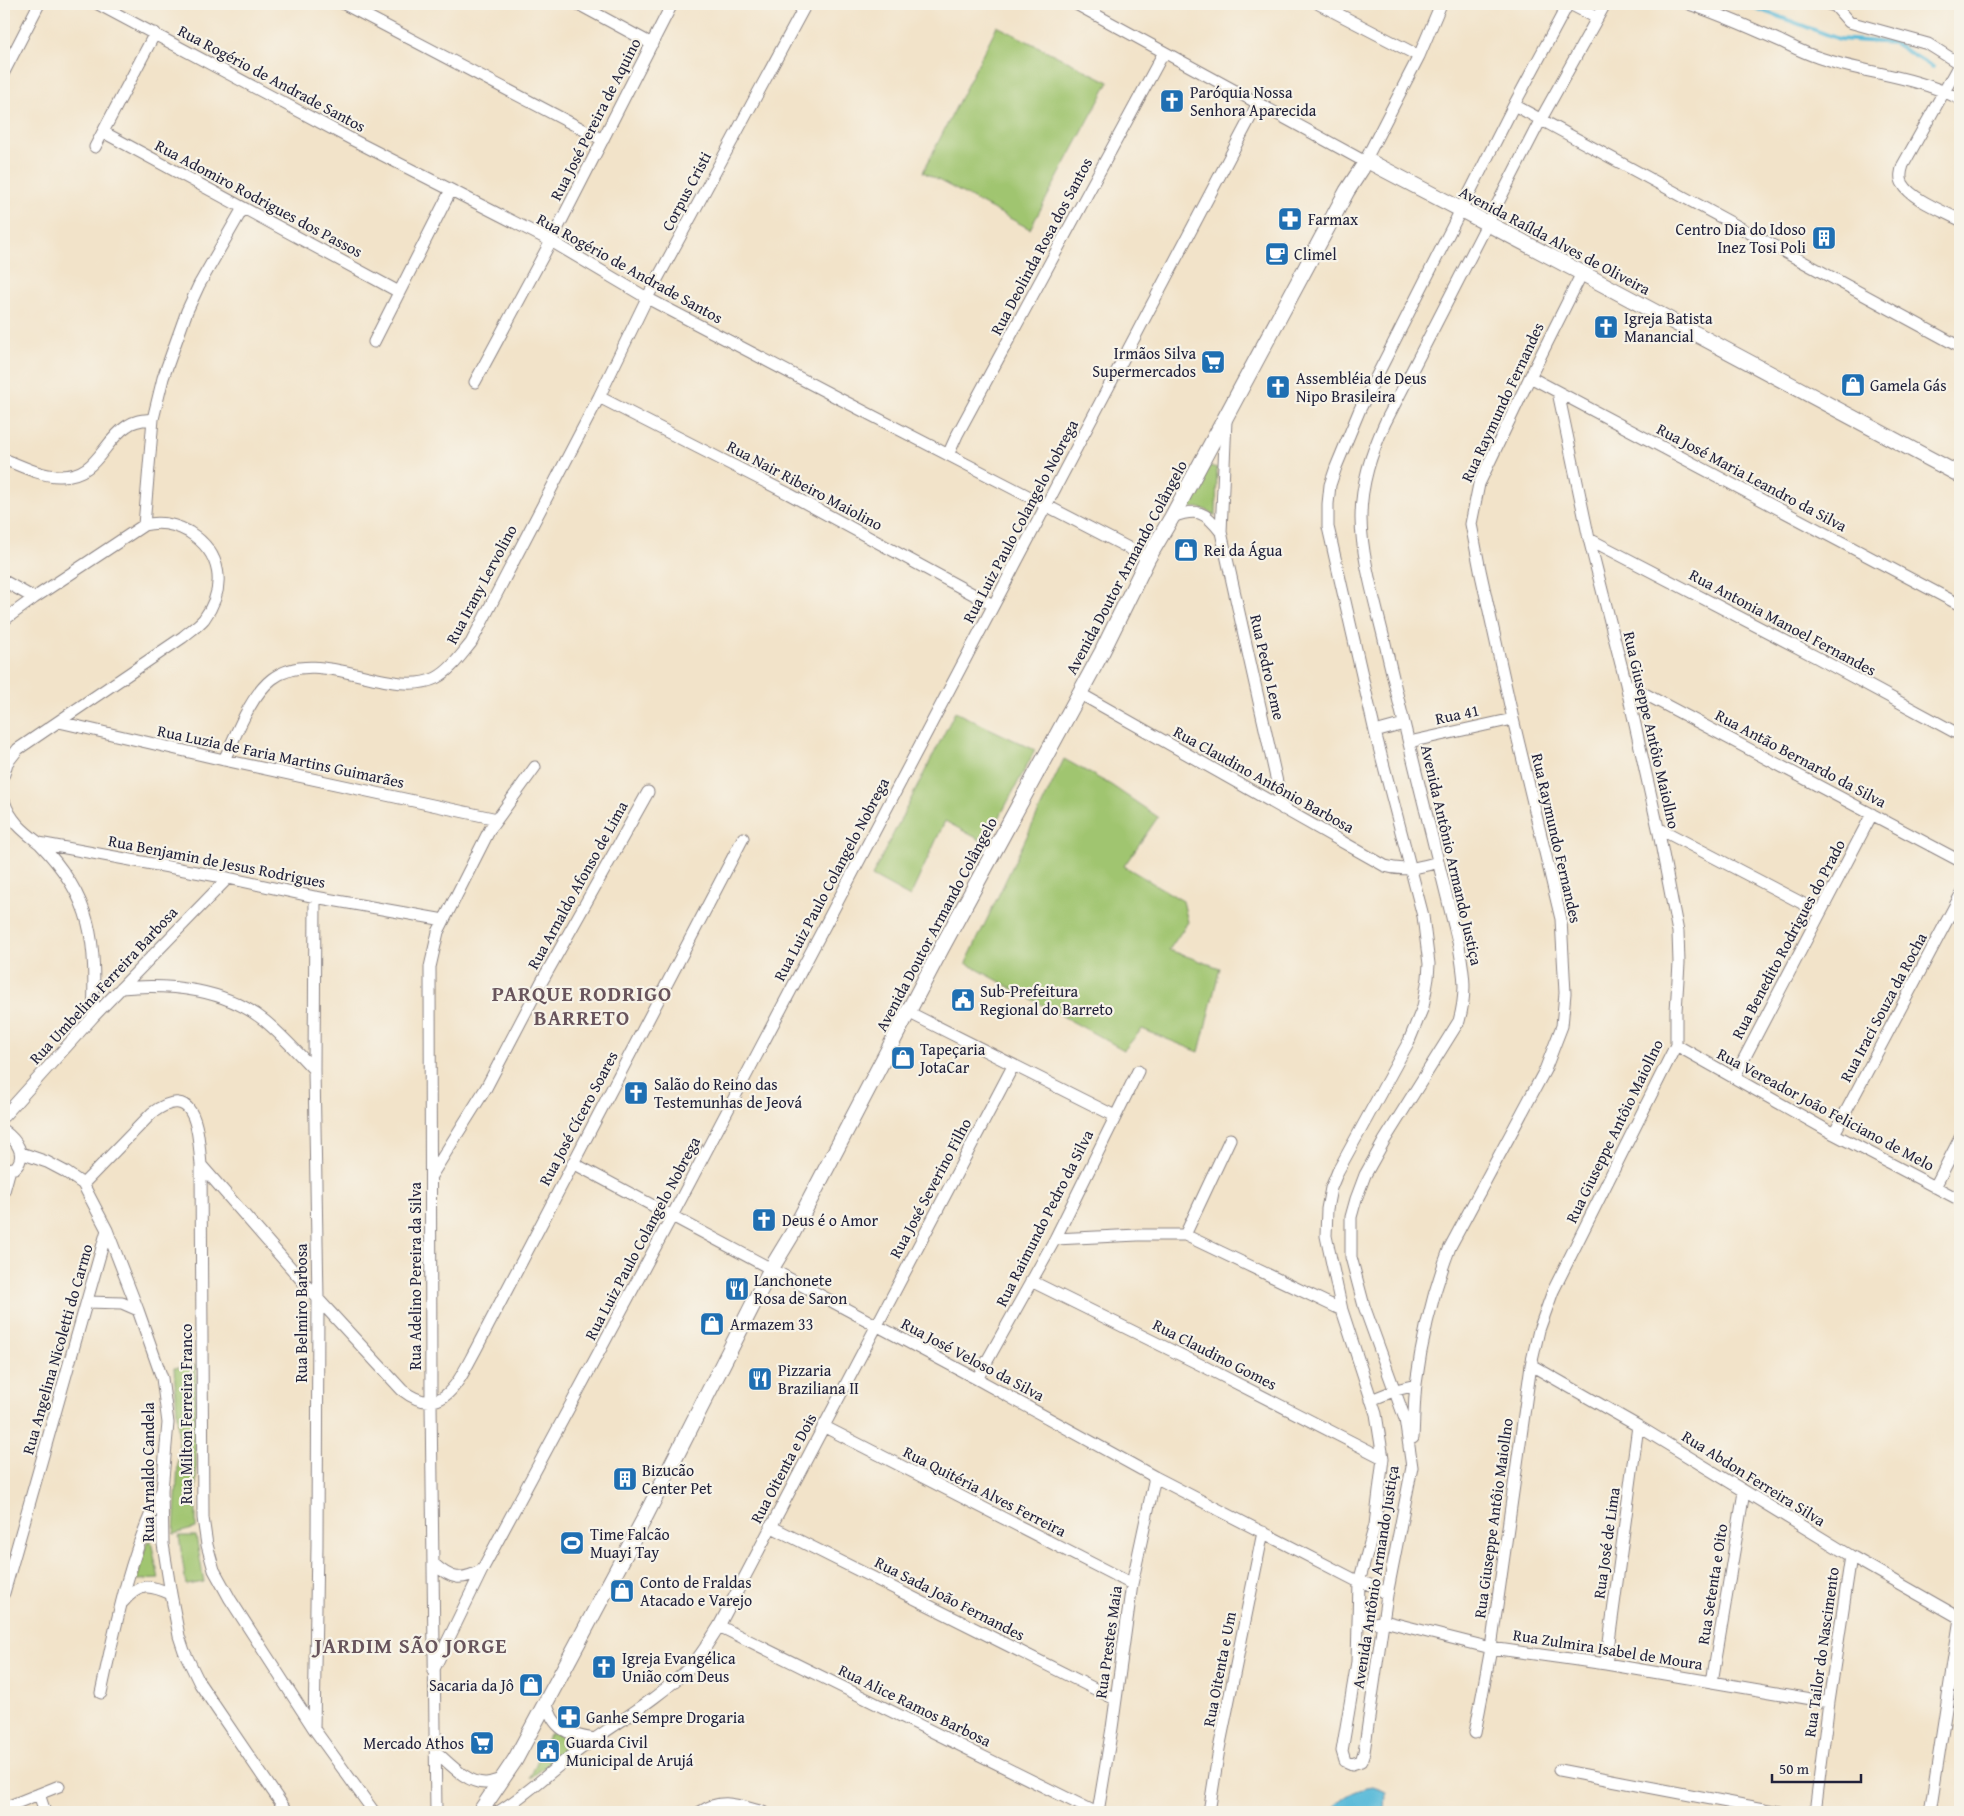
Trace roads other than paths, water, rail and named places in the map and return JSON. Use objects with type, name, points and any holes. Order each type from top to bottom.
[{"type":"street","points":[[4,72],[39,4]]},
{"type":"street","name":"Rua Rogério de Andrade Santos","points":[[98,4],[353,140],[551,241],[647,298],[1148,558]]},
{"type":"street","points":[[344,4],[603,140]]},
{"type":"street","points":[[578,4],[652,44]]},
{"type":"street","name":"Rua José Pereira de Aquino","points":[[475,382],[551,241],[672,4]]},
{"type":"street","name":"Corpus Cristi","points":[[599,397],[647,298],[806,4]]},
{"type":"street","name":"Avenida Raílda Alves de Oliveira","points":[[1076,4],[1365,162],[1582,273],[1960,475]]},
{"type":"street","points":[[1319,4],[1420,56]]},
{"type":"street","name":"Avenida Doutor Armando Colângelo","points":[[480,1812],[515,1760],[643,1521],[771,1269],[791,1236],[908,1012],[1102,652],[1148,558],[1172,517],[1347,191],[1365,162],[1420,56],[1441,4]]},
{"type":"street","points":[[1569,4],[1597,18]]},
{"type":"street","name":"Avenida Antônio Armando Justiça","points":[[1359,1582],[1375,1525],[1384,1458],[1376,1414],[1342,1310],[1326,1236],[1327,1210],[1331,1188],[1350,1146],[1409,1041],[1423,1007],[1429,964],[1423,916],[1375,732],[1328,527],[1330,485],[1360,409],[1514,105],[1569,4]]},
{"type":"street","name":"Avenida Antônio Armando Justiça","points":[[1359,1610],[1357,1662],[1342,1752],[1342,1757],[1348,1763],[1358,1763],[1363,1758],[1387,1595],[1412,1467],[1405,1419],[1364,1306],[1351,1257],[1351,1216],[1365,1175],[1384,1141],[1449,1038],[1458,1021],[1464,1002],[1464,982],[1459,946],[1408,742],[1364,551],[1361,520],[1362,496],[1370,460],[1385,423],[1541,119],[1604,4]]},
{"type":"street","points":[[1690,4],[1715,12],[1814,57],[1854,69],[1907,78],[1946,91],[1960,98]]},
{"type":"street","points":[[1828,4],[1835,6],[1849,22],[1928,44],[1960,64],[1903,165],[1900,174],[1902,184],[1910,193],[1960,220]]},
{"type":"street","points":[[94,147],[155,34]]},
{"type":"street","name":"Rua Deolinda Rosa dos Santos","points":[[948,455],[1164,52]]},
{"type":"street","name":"Rua Luiz Paulo Colangelo Nobrega","points":[[433,1671],[482,1570],[672,1216],[1258,104]]},
{"type":"street","points":[[1514,105],[1960,347]]},
{"type":"street","name":"Rua Adomiro Rodrigues dos Passos","points":[[103,132],[399,292]]},
{"type":"street","points":[[374,342],[451,190]]},
{"type":"street","points":[[144,525],[153,420],[163,378],[188,311],[200,285],[243,208]]},
{"type":"street","name":"Rua Raymundo Fernandes","points":[[1412,1467],[1416,1385],[1429,1309],[1450,1247],[1545,1070],[1562,1026],[1565,993],[1561,919],[1513,719],[1471,524],[1479,484],[1582,273]]},
{"type":"street","name":"Rua José Maria Leandro da Silva","points":[[1530,377],[1960,605]]},
{"type":"street","name":"Rua Giuseppe Antôio Maiollno","points":[[1475,1733],[1491,1648],[1531,1364],[1539,1330],[1553,1291],[1676,1046],[1679,963],[1678,932],[1658,828],[1626,684],[1589,539],[1558,392]]},
{"type":"street","name":"Rua Nair Ribeiro Maiolino","points":[[599,397],[789,494],[993,605]]},
{"type":"street","name":"Rua Irany Lervolino","points":[[224,760],[251,705],[261,690],[272,679],[287,669],[311,666],[399,682],[418,683],[436,678],[459,659],[471,643],[599,397]]},
{"type":"street","name":"Rua Pedro Leme","points":[[1226,415],[1221,532],[1283,809]]},
{"type":"street","points":[[4,459],[37,472],[58,476],[74,475],[95,463],[127,426],[136,421],[153,420]]},
{"type":"street","points":[[1172,517],[1184,513],[1203,513],[1212,520],[1221,532]]},
{"type":"street","points":[[4,620],[144,525],[155,522],[183,529],[200,539],[214,556],[219,576],[216,593],[211,608],[202,621],[183,637],[18,749],[8,763],[4,774]]},
{"type":"street","name":"Rua Antonia Manoel Fernandes","points":[[1589,539],[1816,657],[1960,735]]},
{"type":"street","points":[[4,582],[34,598]]},
{"type":"street","name":"Rua Antão Bernardo da Silva","points":[[1626,684],[1960,861]]},
{"type":"street","name":"Rua Claudino Antônio Barbosa","points":[[1079,693],[1385,866],[1395,870],[1411,869],[1438,862]]},
{"type":"street","name":"Rua 41","points":[[1408,742],[1513,719]]},
{"type":"street","name":"Rua Luzia de Faria Martins Guimarães","points":[[59,722],[497,819]]},
{"type":"street","points":[[1375,732],[1404,724]]},
{"type":"street","name":"Rua Adelino Pereira da Silva","points":[[436,1812],[431,1402],[430,967],[438,932],[490,828],[535,767]]},
{"type":"street","name":"Rua Arnaldo Afonso de Lima","points":[[431,1176],[486,1088],[541,983],[648,792]]},
{"type":"street","name":"Rua Benjamin de Jesus Rodrigues","points":[[4,801],[8,814],[21,830],[39,843],[444,920]]},
{"type":"street","name":"Rua Benedito Rodrigues do Prado","points":[[1734,1078],[1819,912],[1872,814]]},
{"type":"street","points":[[1658,828],[1819,912]]},
{"type":"street","name":"Rua José Cícero Soares","points":[[431,1402],[445,1397],[461,1376],[743,838]]},
{"type":"street","points":[[39,843],[54,858],[68,878],[83,906],[92,938],[95,976],[93,1017]]},
{"type":"street","name":"Rua Umbelina Ferreira Barbosa","points":[[4,1116],[93,1017],[228,878]]},
{"type":"street","name":"Rua Iraci Souza da Rocha","points":[[1834,1134],[1960,896]]},
{"type":"street","name":"Rua Belmiro Barbosa","points":[[314,1729],[318,1299],[314,1070],[315,897]]},
{"type":"street","points":[[121,988],[147,986],[177,987],[202,992],[234,1003],[263,1020],[288,1042],[314,1070]]},
{"type":"street","points":[[908,1012],[1115,1116]]},
{"type":"street","name":"Rua Vereador João Feliciano de Melo","points":[[1676,1046],[1834,1134],[1960,1200]]},
{"type":"street","name":"Rua José Severino Filho","points":[[877,1325],[1013,1066]]},
{"type":"street","name":"Rua Raimundo Pedro da Silva","points":[[977,1379],[1055,1240],[1138,1071]]},
{"type":"street","name":"Rua Milton Ferreira Franco","points":[[83,1184],[152,1113],[162,1106],[179,1104],[187,1107],[194,1114],[197,1124],[201,1165],[203,1518],[207,1545],[214,1570],[230,1599],[314,1729],[374,1812]]},
{"type":"street","points":[[4,1131],[14,1140],[21,1153],[19,1164],[14,1168],[7,1169],[4,1191]]},
{"type":"street","points":[[1935,1187],[1960,1138]]},
{"type":"street","points":[[1185,1235],[1230,1139]]},
{"type":"street","name":"Rua Arnaldo Candela","points":[[21,1153],[47,1162],[83,1184],[107,1230],[162,1378],[168,1423],[162,1490],[163,1544],[170,1594],[184,1651],[200,1684],[287,1812]]},
{"type":"street","name":"Rua José Veloso da Silva","points":[[572,1163],[877,1325],[1155,1477],[1359,1582],[1368,1583],[1387,1595]]},
{"type":"street","points":[[201,1165],[318,1299],[402,1390],[411,1397],[431,1402]]},
{"type":"street","name":"Rua Angelina Nicoletti do Carmo","points":[[4,1593],[107,1230]]},
{"type":"street","points":[[1055,1240],[1138,1235],[1185,1235],[1342,1310]]},
{"type":"street","name":"Rua Claudino Gomes","points":[[1031,1281],[1384,1458]]},
{"type":"street","points":[[87,1302],[122,1303],[138,1310]]},
{"type":"street","name":"Rua Oitenta e Dois","points":[[719,1626],[877,1325]]},
{"type":"street","name":"Rua Abdon Ferreira Silva","points":[[1531,1364],[1638,1426],[1851,1556],[1960,1618]]},
{"type":"street","points":[[1371,1400],[1396,1390],[1416,1385]]},
{"type":"street","name":"Rua Quitéria Alves Ferreira","points":[[823,1426],[1132,1584]]},
{"type":"street","name":"Rua José de Lima","points":[[1606,1664],[1638,1426]]},
{"type":"street","name":"Rua Prestes Maia","points":[[1097,1812],[1132,1584],[1155,1477]]},
{"type":"street","points":[[101,1693],[120,1605],[135,1550],[162,1490]]},
{"type":"street","name":"Rua Setenta e Oito","points":[[1712,1682],[1744,1492]]},
{"type":"street","name":"Rua Sada João Fernandes","points":[[770,1526],[1115,1699]]},
{"type":"street","name":"Rua Oitenta e Um","points":[[1209,1812],[1219,1749],[1263,1532]]},
{"type":"street","name":"Rua Tailor do Nascimento","points":[[1815,1812],[1851,1556]]},
{"type":"street","points":[[434,1564],[444,1574],[454,1578],[469,1577],[482,1570]]},
{"type":"street","points":[[1359,1582],[1359,1610],[1367,1621],[1374,1624],[1384,1621]]},
{"type":"street","points":[[120,1605],[132,1592],[139,1588],[149,1586],[170,1594]]},
{"type":"street","points":[[1930,1812],[1960,1618]]},
{"type":"street","name":"Rua Zulmira Isabel de Moura","points":[[1384,1621],[1491,1648],[1606,1664],[1829,1702]]},
{"type":"street","points":[[498,1812],[518,1801],[570,1757],[671,1684],[691,1666],[719,1626]]},
{"type":"street","name":"Rua Alice Ramos Barbosa","points":[[719,1626],[1097,1812]]},
{"type":"street","points":[[546,1700],[548,1711],[561,1728],[571,1734],[595,1739]]},
{"type":"street","points":[[435,1750],[458,1771],[470,1778],[485,1783],[502,1778]]},
{"type":"street","points":[[1559,1770],[1780,1812]]},
{"type":"street","points":[[4,1808],[59,1786]]},
{"type":"street","points":[[39,1794],[45,1812]]},
{"type":"street","points":[[700,1812],[715,1804],[729,1803],[763,1812]]},
{"type":"water","points":[[1372,1787],[1386,1792],[1385,1812],[1330,1812],[1338,1802],[1348,1795]]},
{"type":"waterway","points":[[1745,4],[1839,39],[1894,43],[1933,67]]},
{"type":"place","name":"Paróquia Nossa Senhora Aparecida","points":[[1172,101]]},
{"type":"place","name":"Farmax","points":[[1290,219]]},
{"type":"place","name":"Centro Dia do Idoso Inez Tosi Poli","points":[[1824,238]]},
{"type":"place","name":"Climel","points":[[1277,254]]},
{"type":"place","name":"Igreja Batista Manancial","points":[[1606,327]]},
{"type":"place","name":"Irmãos Silva Supermercados","points":[[1213,362]]},
{"type":"place","name":"Gamela Gás","points":[[1853,385]]},
{"type":"place","name":"Assembléia de Deus Nipo Brasileira","points":[[1278,387]]},
{"type":"place","name":"Rei da Água","points":[[1186,550]]},
{"type":"place","name":"Sub-Prefeitura Regional do Barreto","points":[[963,1000]]},
{"type":"place","name":"Tapeçaria JotaCar","points":[[903,1058]]},
{"type":"place","name":"Salão do Reino das Testemunhas de Jeová","points":[[636,1093]]},
{"type":"place","name":"Deus é o Amor","points":[[764,1220]]},
{"type":"place","name":"Lanchonete Rosa de Saron","points":[[737,1289]]},
{"type":"place","name":"Armazem 33","points":[[712,1324]]},
{"type":"place","name":"Pizzaria Braziliana II","points":[[760,1379]]},
{"type":"place","name":"Bizucão Center Pet","points":[[625,1479]]},
{"type":"place","name":"Time Falcão Muayi Tay","points":[[572,1543]]},
{"type":"place","name":"Conto de Fraldas Atacado e Varejo","points":[[622,1591]]},
{"type":"place","name":"Igreja Evangélica União com Deus","points":[[604,1667]]},
{"type":"place","name":"Sacaria da Jô","points":[[531,1685]]},
{"type":"place","name":"Ganhe Sempre Drogaria","points":[[569,1717]]},
{"type":"place","name":"Mercado Athos","points":[[482,1743]]},
{"type":"place","name":"Guarda Civil Municipal de Arujá","points":[[548,1751]]},
{"type":"district","name":"PARQUE RODRIGO BARRETO","points":[[582,1006]]},
{"type":"district","name":"JARDIM SÃO JORGE","points":[[411,1646]]}]
